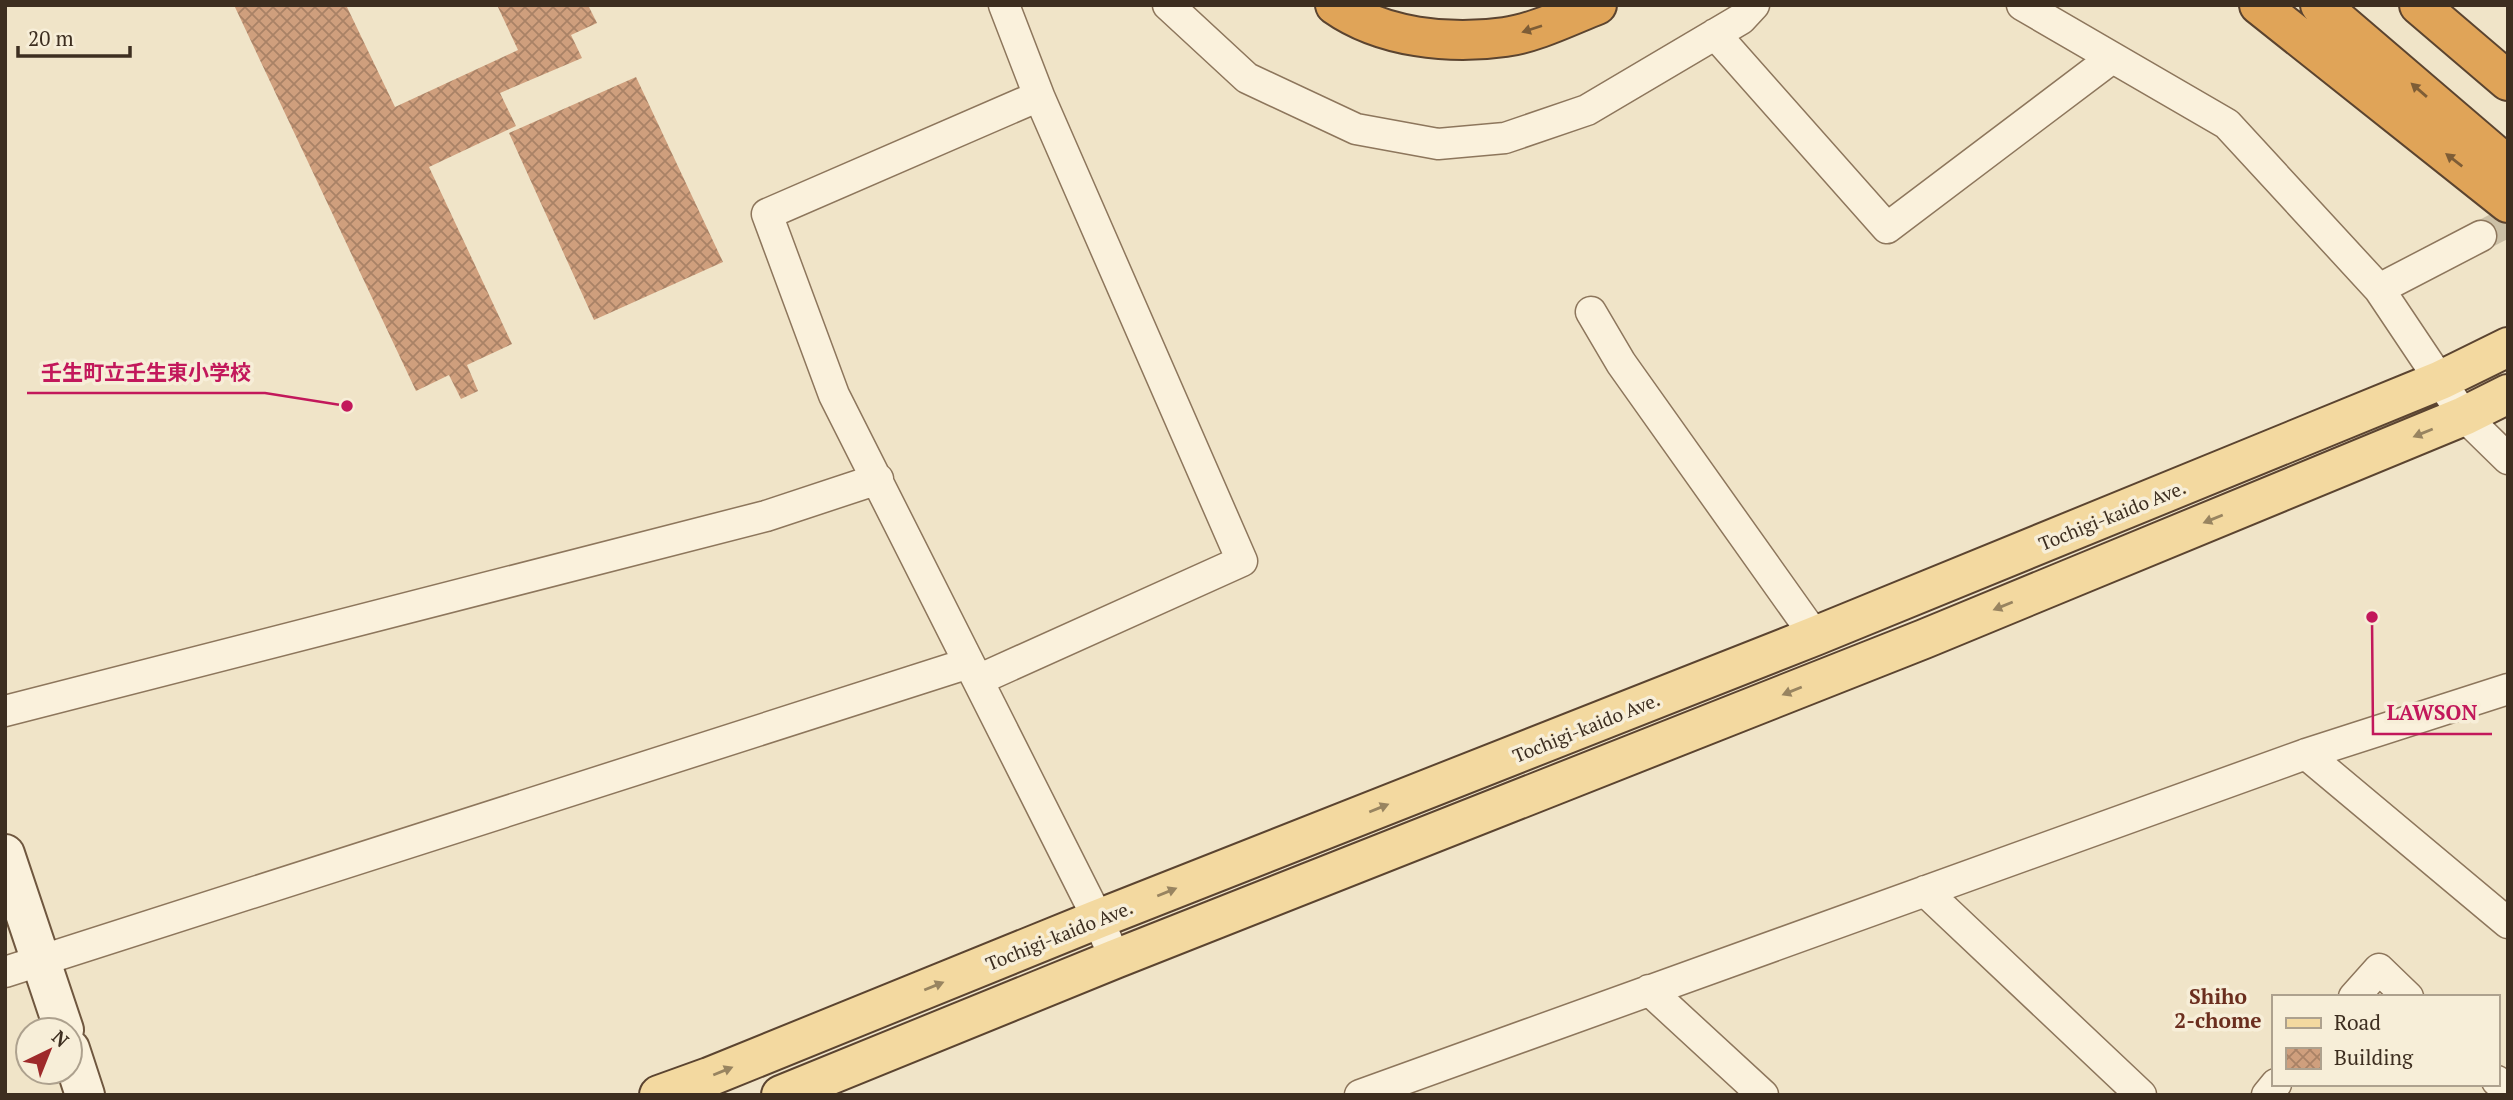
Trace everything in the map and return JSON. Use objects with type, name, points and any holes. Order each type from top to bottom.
[{"type":"highway","points":[[1335,5],[1352,17],[1400,32],[1455,40],[1508,37],[1597,5]]},
{"type":"highway","points":[[2259,5],[2508,203]]},
{"type":"highway","points":[[2320,5],[2508,166]]},
{"type":"highway","points":[[2419,5],[2508,81]]},
{"type":"main road","name":"Tochigi-kaido Ave.","points":[[659,1095],[1815,636],[2441,380],[2508,347]]},
{"type":"main road","points":[[781,1095],[1115,959],[1924,639],[2464,416],[2508,394]]},
{"type":"street","points":[[5,972],[974,672],[1242,561],[1039,96],[1004,5]]},
{"type":"street","points":[[1168,5],[1247,78],[1356,129],[1438,144],[1505,138],[1587,110],[1741,19],[1754,5]]},
{"type":"street","points":[[2022,5],[2227,124],[2379,289],[2464,416],[2508,459]]},
{"type":"street","points":[[1715,34],[1887,228],[2112,58]]},
{"type":"street","points":[[1039,96],[767,214],[834,395],[1098,919],[1115,959]]},
{"type":"street","points":[[2379,289],[2481,236]]},
{"type":"street","points":[[1591,312],[1621,363],[1815,636]]},
{"type":"street","points":[[5,711],[766,516],[878,479]]},
{"type":"street","points":[[1360,1095],[2306,754],[2508,690]]},
{"type":"street","points":[[2306,754],[2508,923]]},
{"type":"street","points":[[5,854],[59,1016]]},
{"type":"street","points":[[1925,891],[2141,1095]]},
{"type":"street","points":[[2356,995],[2379,969],[2406,995]]},
{"type":"street","points":[[1649,990],[1763,1095]]},
{"type":"building","points":[[234,5],[346,5],[395,107],[518,50],[497,5],[588,5],[597,23],[571,35],[582,58],[500,93],[516,126],[429,167],[512,344],[467,365],[478,391],[461,399],[449,375],[416,391]]},
{"type":"building","points":[[636,77],[723,262],[594,320],[509,133]]},
{"type":"tunnel","points":[[2481,236],[2508,222]]},
{"type":"place","name":"壬生町立壬生東小学校","points":[[347,406]]},
{"type":"place","name":"LAWSON","points":[[2372,617]]},
{"type":"district","name":"Shiho 2-chome","points":[[2218,1008]]}]
